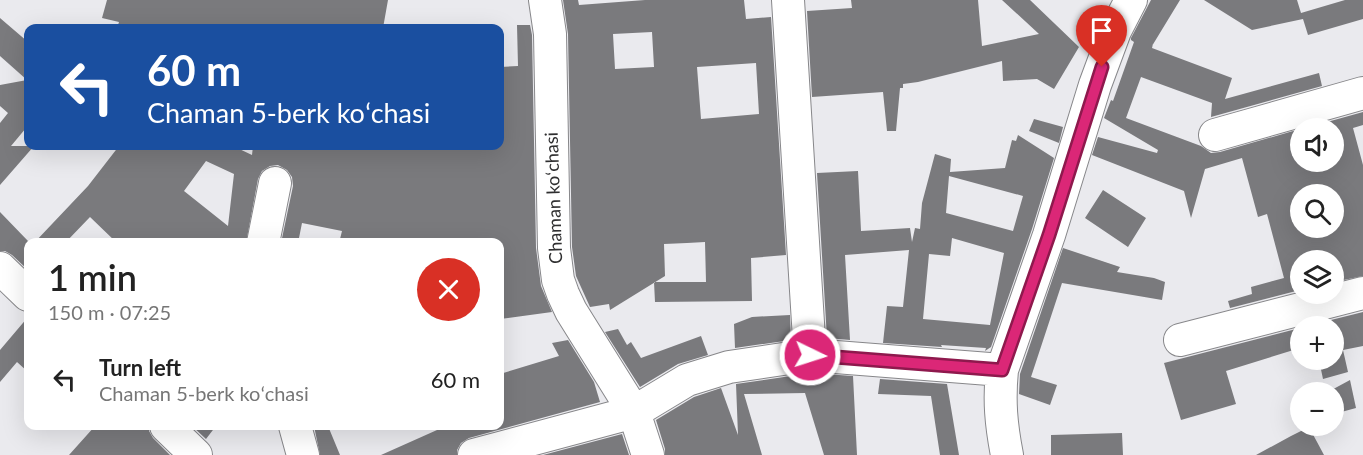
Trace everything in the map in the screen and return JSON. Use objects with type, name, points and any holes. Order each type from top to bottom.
[{"type":"street","name":"Chaman koʻchasi","points":[[544,0],[550,34],[554,248],[558,280],[572,311],[634,412],[648,455]]},
{"type":"street","points":[[788,0],[810,355]]},
{"type":"street","points":[[1007,455],[1000,411],[1002,370],[1049,235],[1095,85],[1115,31],[1131,0]]},
{"type":"street","points":[[1215,135],[1363,93]]},
{"type":"street","points":[[264,238],[275,183]]},
{"type":"street","points":[[0,268],[24,291]]},
{"type":"street","points":[[1180,340],[1363,292]]},
{"type":"street","points":[[474,455],[634,412],[687,380],[729,367],[810,355],[1002,370]]},
{"type":"street","points":[[170,430],[196,455]]},
{"type":"street","points":[[296,430],[303,455]]},
{"type":"building","points":[[107,0],[388,0],[384,24],[118,24],[119,22],[102,18]]},
{"type":"building","points":[[563,0],[578,0],[579,5],[645,0],[744,0],[746,19],[771,17],[786,255],[751,258],[752,301],[655,302],[654,283],[610,310],[609,304],[590,307],[576,276],[572,247],[568,34]],"holes":[[[652,32],[654,67],[615,69],[613,34]],[[756,63],[759,114],[701,119],[697,67]],[[705,242],[706,282],[655,282],[665,276],[664,244]]]},
{"type":"building","points":[[851,0],[978,0],[982,46],[1039,34],[1002,0],[1030,0],[1079,47],[1054,89],[1037,79],[1003,81],[1002,61],[903,84],[903,88],[900,88],[896,131],[887,131],[883,92],[812,97],[807,11],[852,8]]},
{"type":"building","points":[[1151,0],[1180,0],[1152,48],[1232,78],[1225,99],[1319,73],[1322,86],[1211,117],[1212,103],[1141,77],[1126,118],[1201,146],[1211,153],[1290,132],[1290,172],[1344,172],[1344,118],[1341,118],[1363,112],[1363,125],[1353,128],[1363,165],[1363,276],[1344,280],[1344,250],[1290,250],[1290,293],[1230,308],[1228,301],[1252,294],[1251,287],[1284,278],[1267,214],[1258,217],[1242,158],[1205,169],[1191,218],[1184,191],[1092,155],[1098,137],[1157,153],[1158,150],[1104,118],[1111,100],[1113,101],[1134,42],[1131,40]]},
{"type":"building","points":[[1204,0],[1297,0],[1301,13],[1345,0],[1363,0],[1363,19],[1308,35],[1303,19],[1252,30]]},
{"type":"building","points":[[0,18],[24,39],[24,77],[0,56]]},
{"type":"building","points":[[517,25],[530,25],[536,248],[541,286],[552,312],[504,318],[504,238],[340,238],[342,231],[302,223],[299,238],[282,238],[293,186],[292,177],[287,170],[278,165],[270,166],[262,171],[258,179],[247,238],[112,238],[90,217],[70,238],[39,238],[88,186],[116,150],[241,150],[252,155],[253,150],[504,150],[504,67],[518,66]],"holes":[[[206,161],[234,174],[228,226],[184,191]]]},
{"type":"building","points":[[24,81],[24,130],[11,146],[24,146],[24,150],[31,150],[0,185],[0,123],[8,113],[0,106],[0,85]]},
{"type":"building","points":[[1034,119],[1063,127],[1059,143],[1029,131]]},
{"type":"building","points":[[1018,135],[1054,158],[991,347],[985,351],[986,348],[883,343],[887,306],[903,307],[909,250],[845,255],[850,340],[827,338],[817,173],[858,171],[861,231],[910,228],[912,242],[915,228],[920,229],[922,203],[935,154],[951,159],[950,172],[1005,168],[1012,140],[1016,141]],"holes":[[[949,176],[1023,196],[1013,231],[946,213]],[[952,238],[1004,253],[990,325],[923,319],[929,254],[950,256]]]},
{"type":"building","points":[[1103,190],[1146,218],[1128,247],[1085,218]]},
{"type":"building","points":[[0,212],[25,238],[24,266],[12,255],[0,251]]},
{"type":"building","points":[[1063,248],[1120,267],[1117,272],[1165,282],[1162,300],[1062,283],[1031,377],[1057,385],[1050,405],[1019,394],[1020,374]]},
{"type":"building","points":[[1363,312],[1363,346],[1344,350],[1344,317]]},
{"type":"building","points":[[790,315],[791,340],[735,348],[734,324],[752,317]]},
{"type":"building","points":[[24,322],[24,368],[17,362],[0,382],[0,350]]},
{"type":"building","points":[[618,329],[627,345],[631,342],[641,358],[701,336],[708,355],[678,364],[640,387],[605,332]]},
{"type":"building","points":[[1290,331],[1290,351],[1226,371],[1236,404],[1181,420],[1164,363]]},
{"type":"building","points":[[568,340],[594,382],[600,402],[504,428],[504,373],[559,356],[552,343]]},
{"type":"building","points":[[1344,354],[1348,372],[1323,379],[1321,370],[1344,370]]},
{"type":"building","points":[[811,373],[853,376],[857,455],[824,455],[805,393],[744,394],[762,455],[665,455],[656,420],[694,397],[721,388],[738,435],[736,384]]},
{"type":"building","points":[[880,379],[947,384],[959,455],[940,455],[931,396],[878,394]]},
{"type":"building","points":[[1350,380],[1356,408],[1344,411],[1344,383]]},
{"type":"building","points":[[91,430],[149,430],[153,438],[170,455],[69,455]]},
{"type":"building","points":[[196,430],[213,430],[206,439]]},
{"type":"building","points":[[315,430],[330,430],[340,455],[320,455]]},
{"type":"building","points":[[437,430],[498,430],[469,438],[461,443],[457,455],[381,455]]},
{"type":"building","points":[[1122,433],[1123,455],[1051,455],[1051,435]]},
{"type":"building","points":[[622,434],[629,455],[543,455]]},
{"type":"building","points":[[1291,436],[1314,436],[1324,455],[1256,455]]},
{"type":"route","points":[[810,355],[1002,370],[1049,235],[1102,67]]}]
